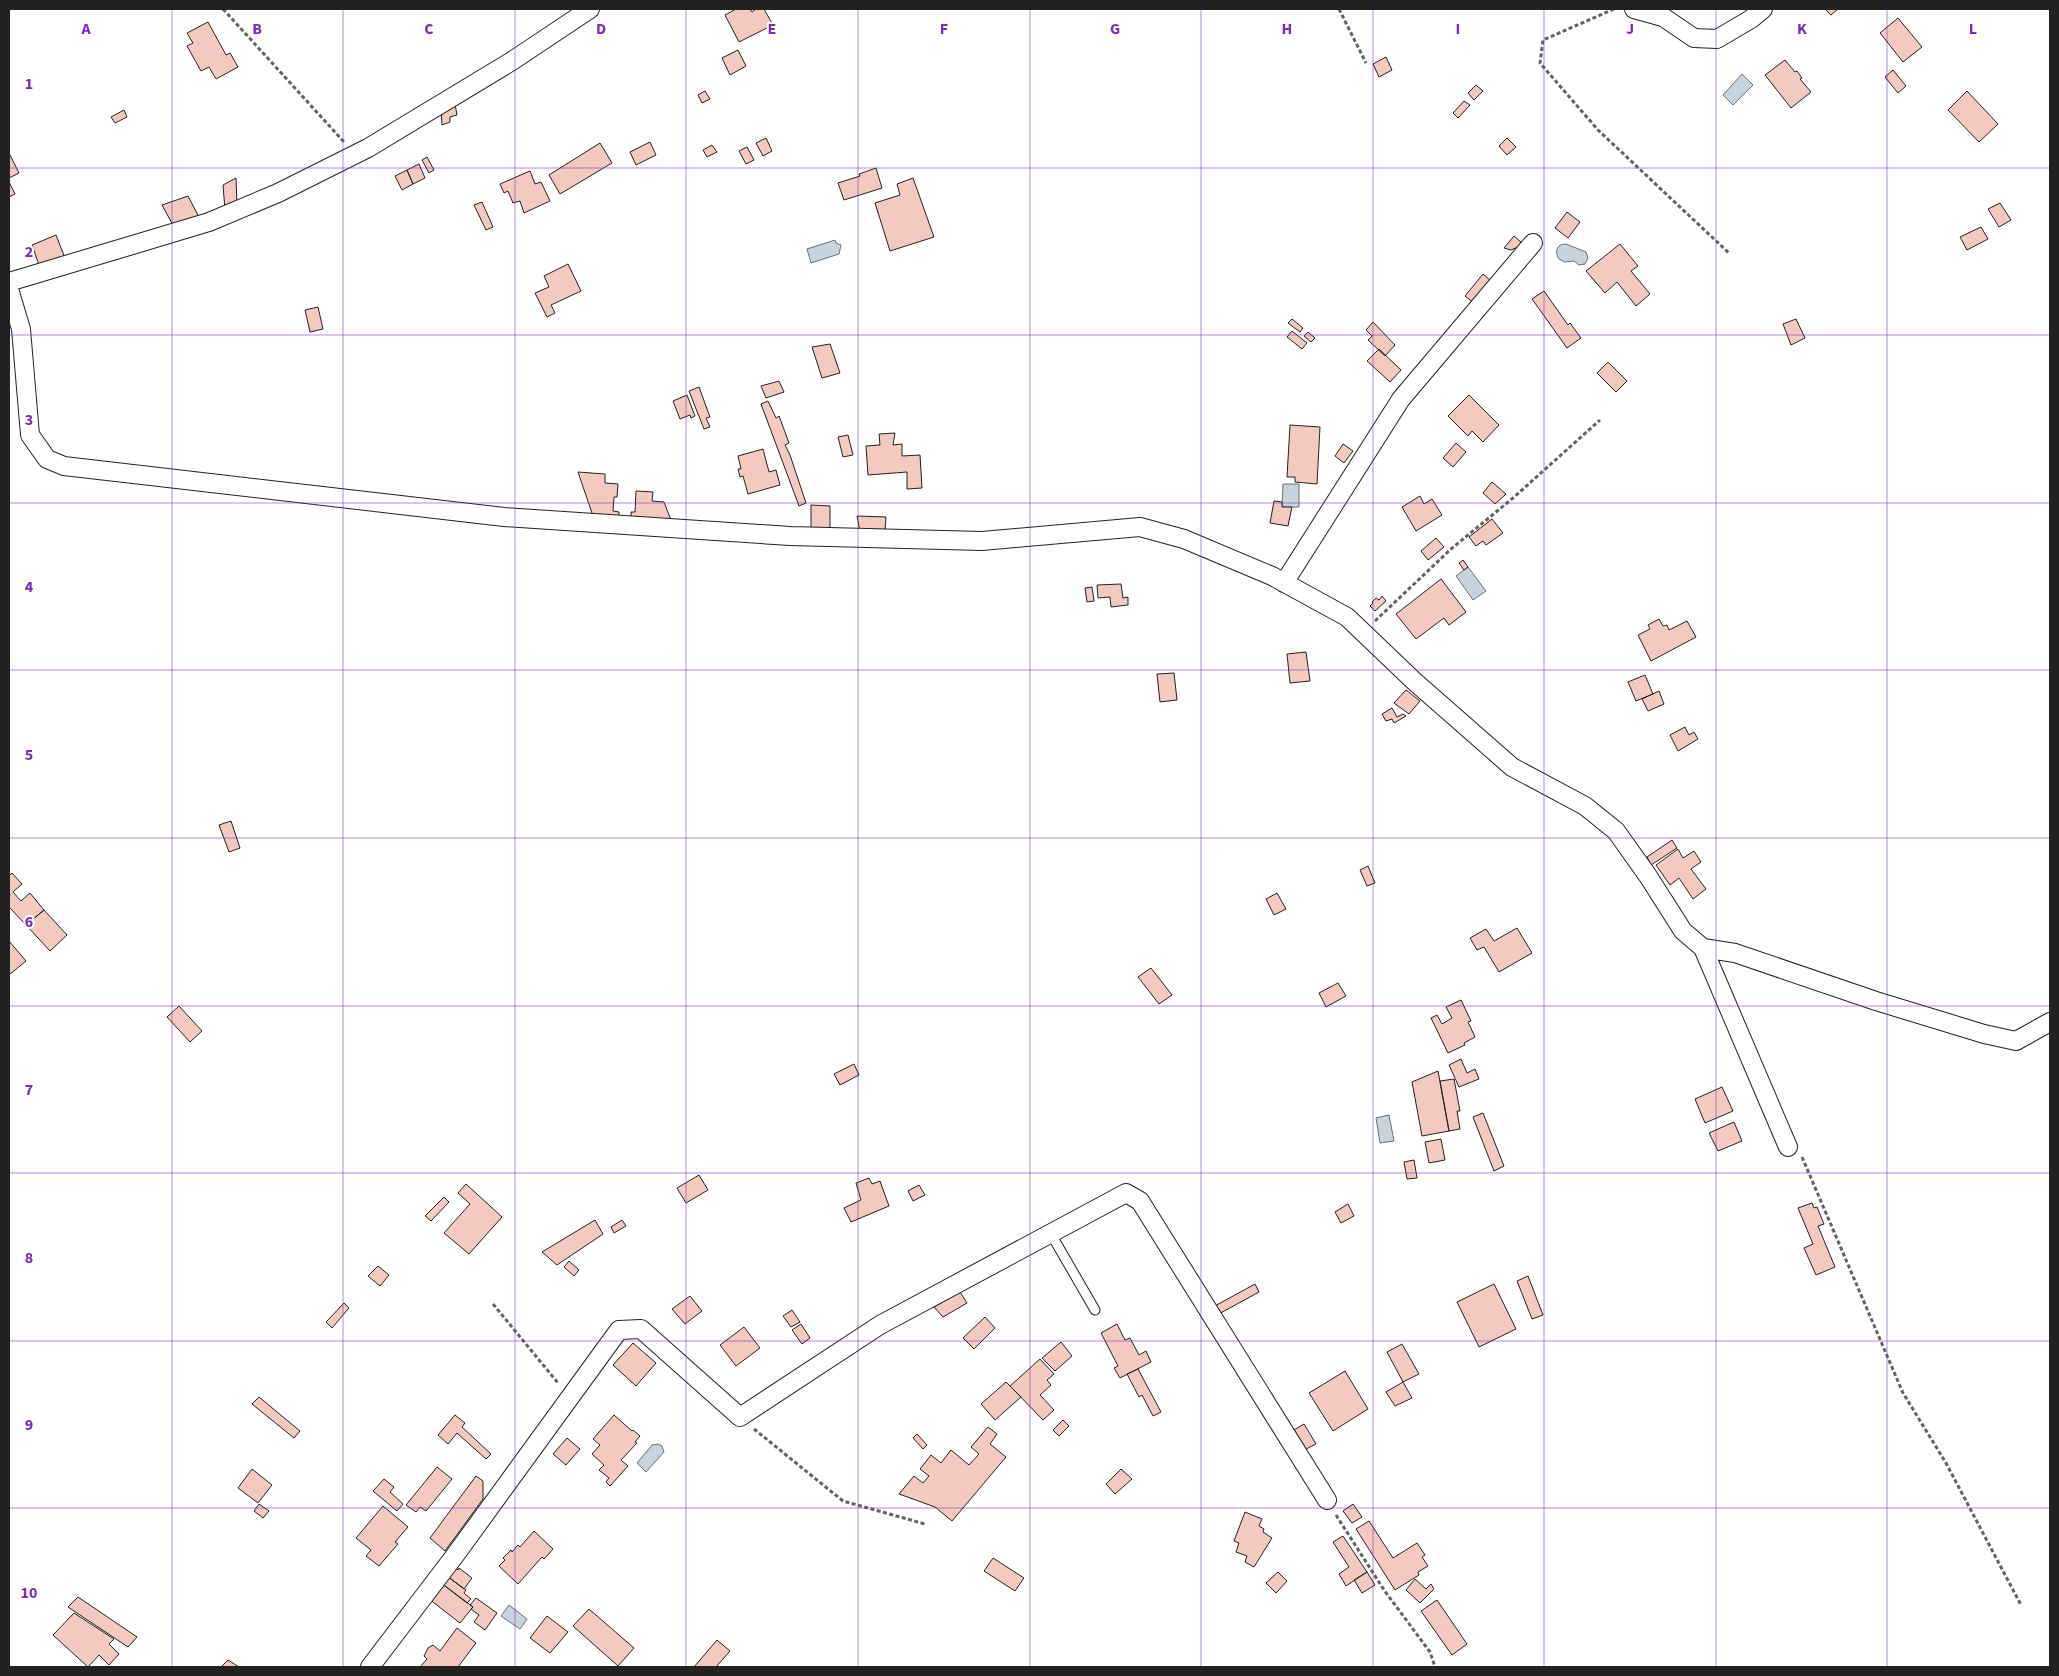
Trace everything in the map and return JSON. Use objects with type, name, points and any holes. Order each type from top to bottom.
[{"type":"street","points":[[9,282],[209,222],[278,193],[356,155],[512,61],[590,9]]},
{"type":"street","points":[[1634,9],[1662,17],[1694,38],[1717,39],[1751,20],[1763,9]]},
{"type":"street","points":[[1284,583],[1401,399],[1534,243]]},
{"type":"street","points":[[9,289],[21,329],[30,435],[48,459],[64,466],[504,517],[790,536],[982,541],[1140,527],[1184,539],[1284,583],[1347,617],[1414,681],[1512,767],[1585,806],[1616,831],[1648,876],[1683,931],[1703,948],[1788,1147]]},
{"type":"street","points":[[1703,948],[1735,953],[1992,1036],[2016,1041],[2050,1022]]},
{"type":"street","points":[[370,1667],[456,1554],[619,1330],[641,1329],[740,1417],[880,1325],[1126,1193],[1140,1201],[1327,1500]]},
{"type":"lane","points":[[1051,1234],[1095,1310]]},
{"type":"path","points":[[223,9],[356,155]]},
{"type":"path","points":[[1339,9],[1366,63]]},
{"type":"path","points":[[1614,9],[1543,40],[1540,63],[1598,130],[1730,254]]},
{"type":"path","points":[[1363,632],[1451,549],[1513,498],[1600,420]]},
{"type":"path","points":[[1788,1147],[1802,1158],[1902,1393],[1946,1463],[2021,1605]]},
{"type":"path","points":[[492,1304],[570,1396]]},
{"type":"path","points":[[740,1417],[843,1501],[924,1524]]},
{"type":"path","points":[[1327,1500],[1384,1590],[1430,1652],[1435,1667]]},
{"type":"shaded area","points":[[1742,74],[1753,85],[1733,105],[1723,95]]},
{"type":"shaded area","points":[[835,240],[836,243],[841,245],[839,254],[811,263],[807,249]]},
{"type":"shaded area","points":[[1566,244],[1586,252],[1588,258],[1585,264],[1579,265],[1574,261],[1565,262],[1559,259],[1557,248],[1560,245]]},
{"type":"shaded area","points":[[1283,484],[1299,484],[1299,507],[1282,507]]},
{"type":"shaded area","points":[[1468,567],[1486,591],[1473,600],[1456,576]]},
{"type":"shaded area","points":[[1389,1115],[1394,1141],[1380,1143],[1376,1118]]},
{"type":"shaded area","points":[[658,1444],[662,1446],[664,1452],[646,1472],[637,1463],[652,1445]]},
{"type":"shaded area","points":[[509,1605],[527,1619],[520,1629],[501,1616]]},
{"type":"building","points":[[736,9],[750,9],[752,12],[756,9],[764,9],[773,25],[739,42],[725,15]]},
{"type":"building","points":[[1825,9],[1838,9],[1831,15]]},
{"type":"building","points":[[1898,18],[1922,47],[1903,62],[1880,33]]},
{"type":"building","points":[[208,22],[226,55],[230,53],[238,67],[216,79],[209,67],[201,71],[187,46],[193,43],[187,33]]},
{"type":"building","points":[[738,50],[746,66],[730,75],[722,58]]},
{"type":"building","points":[[1386,57],[1392,70],[1379,77],[1373,64]]},
{"type":"building","points":[[1785,60],[1795,72],[1797,71],[1802,78],[1800,79],[1811,92],[1791,108],[1765,75]]},
{"type":"building","points":[[1893,70],[1906,86],[1898,93],[1885,77]]},
{"type":"building","points":[[1476,85],[1483,91],[1474,100],[1468,93]]},
{"type":"building","points":[[705,91],[710,99],[702,103],[698,95]]},
{"type":"building","points":[[1967,91],[1998,124],[1979,142],[1948,110]]},
{"type":"building","points":[[1464,101],[1470,105],[1458,118],[1453,113]]},
{"type":"building","points":[[455,104],[457,115],[450,117],[450,122],[442,125],[441,106]]},
{"type":"building","points":[[124,110],[127,117],[115,123],[111,117]]},
{"type":"building","points":[[766,138],[772,151],[763,156],[756,143]]},
{"type":"building","points":[[1507,138],[1516,147],[1507,155],[1499,146]]},
{"type":"building","points":[[650,142],[656,155],[636,165],[630,152]]},
{"type":"building","points":[[600,143],[612,163],[560,194],[549,175]]},
{"type":"building","points":[[712,145],[717,152],[707,157],[703,150]]},
{"type":"building","points":[[747,147],[754,160],[746,164],[739,151]]},
{"type":"building","points":[[9,153],[19,173],[9,178]]},
{"type":"building","points":[[427,157],[434,170],[429,173],[422,160]]},
{"type":"building","points":[[419,164],[425,178],[413,184],[407,170]]},
{"type":"building","points":[[876,168],[882,188],[844,200],[838,183],[860,176],[859,174]]},
{"type":"building","points":[[407,170],[413,184],[402,190],[395,176]]},
{"type":"building","points":[[530,171],[535,184],[541,182],[550,201],[524,213],[520,201],[513,203],[508,191],[504,193],[500,184]]},
{"type":"building","points":[[236,178],[237,205],[225,210],[223,185]]},
{"type":"building","points":[[913,178],[934,237],[890,251],[875,203],[900,195],[897,184]]},
{"type":"building","points":[[9,182],[15,194],[9,197]]},
{"type":"building","points":[[188,196],[200,219],[174,227],[162,205]]},
{"type":"building","points":[[482,202],[493,227],[486,230],[474,205]]},
{"type":"building","points":[[2000,203],[2011,220],[1999,227],[1988,209]]},
{"type":"building","points":[[1567,212],[1580,222],[1568,238],[1555,228]]},
{"type":"building","points":[[1981,227],[1988,239],[1967,250],[1960,237]]},
{"type":"building","points":[[56,235],[65,258],[39,265],[32,245]]},
{"type":"building","points":[[1514,236],[1521,242],[1518,247],[1511,250],[1504,248]]},
{"type":"building","points":[[1620,244],[1638,266],[1631,271],[1650,294],[1636,306],[1617,282],[1605,293],[1586,271]]},
{"type":"building","points":[[568,264],[581,291],[551,305],[555,313],[547,317],[535,293],[549,287],[544,276]]},
{"type":"building","points":[[1483,274],[1491,281],[1474,303],[1465,296]]},
{"type":"building","points":[[1544,291],[1568,325],[1570,323],[1581,338],[1567,348],[1532,299]]},
{"type":"building","points":[[318,307],[323,329],[310,332],[305,310]]},
{"type":"building","points":[[1292,319],[1303,328],[1300,332],[1288,323]]},
{"type":"building","points":[[1796,319],[1805,338],[1791,345],[1783,324]]},
{"type":"building","points":[[1373,322],[1395,345],[1385,356],[1368,340],[1372,336],[1366,330]]},
{"type":"building","points":[[1292,331],[1307,343],[1302,349],[1287,337]]},
{"type":"building","points":[[1308,332],[1315,338],[1311,342],[1304,336]]},
{"type":"building","points":[[830,344],[840,373],[822,378],[812,347]]},
{"type":"building","points":[[1379,349],[1401,370],[1390,382],[1367,361]]},
{"type":"building","points":[[1608,362],[1627,381],[1616,392],[1597,373]]},
{"type":"building","points":[[779,381],[784,392],[766,398],[761,386]]},
{"type":"building","points":[[699,387],[710,417],[706,418],[710,427],[704,429],[689,391]]},
{"type":"building","points":[[687,395],[695,416],[691,418],[690,415],[680,419],[673,401]]},
{"type":"building","points":[[1469,395],[1499,425],[1483,442],[1472,431],[1468,436],[1448,416]]},
{"type":"building","points":[[768,401],[776,418],[779,416],[789,443],[785,445],[806,503],[799,506],[761,404]]},
{"type":"building","points":[[1290,425],[1320,427],[1317,484],[1295,482],[1295,477],[1287,477]]},
{"type":"building","points":[[895,433],[893,445],[902,444],[902,456],[920,455],[922,488],[907,489],[907,472],[868,475],[866,446],[880,445],[879,434]]},
{"type":"building","points":[[848,435],[853,455],[843,457],[838,437]]},
{"type":"building","points":[[1456,443],[1466,452],[1453,467],[1443,458]]},
{"type":"building","points":[[1343,444],[1353,451],[1344,463],[1335,456]]},
{"type":"building","points":[[763,449],[769,472],[776,470],[780,485],[748,494],[743,476],[740,477],[738,469],[741,469],[738,456]]},
{"type":"building","points":[[578,472],[605,474],[605,483],[618,484],[617,497],[614,497],[613,511],[619,512],[619,518],[593,516]]},
{"type":"building","points":[[1492,482],[1506,494],[1495,504],[1483,493]]},
{"type":"building","points":[[636,491],[653,492],[652,501],[664,502],[671,520],[631,518],[631,512],[635,512]]},
{"type":"building","points":[[1420,496],[1424,504],[1432,499],[1442,515],[1416,531],[1402,507]]},
{"type":"building","points":[[1274,501],[1282,502],[1282,507],[1292,507],[1288,526],[1270,523]]},
{"type":"building","points":[[811,505],[830,506],[830,534],[811,533]]},
{"type":"building","points":[[857,516],[886,517],[885,532],[860,532]]},
{"type":"building","points":[[1492,519],[1503,533],[1486,545],[1483,541],[1476,546],[1469,537]]},
{"type":"building","points":[[1436,538],[1444,547],[1428,560],[1421,551]]},
{"type":"building","points":[[1463,560],[1468,567],[1464,570],[1459,563]]},
{"type":"building","points":[[1441,579],[1466,612],[1449,625],[1444,618],[1416,639],[1396,614]]},
{"type":"building","points":[[1121,584],[1123,598],[1128,597],[1128,605],[1111,607],[1110,597],[1098,598],[1097,585]]},
{"type":"building","points":[[1092,587],[1094,601],[1087,602],[1085,588]]},
{"type":"building","points":[[1382,596],[1386,601],[1375,611],[1370,606],[1376,598],[1379,600]]},
{"type":"building","points":[[1659,619],[1663,626],[1667,625],[1669,630],[1687,621],[1696,637],[1651,661],[1638,635],[1650,629],[1648,625]]},
{"type":"building","points":[[1306,652],[1310,681],[1290,683],[1287,654]]},
{"type":"building","points":[[1174,673],[1177,700],[1160,702],[1157,674]]},
{"type":"building","points":[[1645,675],[1653,694],[1636,701],[1628,682]]},
{"type":"building","points":[[1406,690],[1420,701],[1409,714],[1394,703]]},
{"type":"building","points":[[1659,691],[1664,704],[1648,711],[1642,699]]},
{"type":"building","points":[[1392,708],[1397,717],[1403,714],[1406,716],[1394,723],[1392,719],[1386,721],[1382,714]]},
{"type":"building","points":[[1685,727],[1689,735],[1694,732],[1698,739],[1678,751],[1670,735]]},
{"type":"building","points":[[231,821],[240,848],[229,852],[219,825]]},
{"type":"building","points":[[1672,840],[1677,848],[1651,865],[1647,857]]},
{"type":"building","points":[[1678,849],[1683,858],[1694,851],[1701,862],[1691,869],[1706,889],[1693,899],[1679,878],[1670,885],[1656,865]]},
{"type":"building","points":[[1368,866],[1375,883],[1367,886],[1360,870]]},
{"type":"building","points":[[12,873],[22,884],[13,892],[21,901],[30,893],[44,910],[26,925],[9,907],[9,876]]},
{"type":"building","points":[[1277,893],[1286,909],[1274,915],[1266,899]]},
{"type":"building","points":[[44,910],[67,935],[50,951],[26,925]]},
{"type":"building","points":[[1517,928],[1532,953],[1499,972],[1484,947],[1477,950],[1470,938],[1486,929],[1494,941]]},
{"type":"building","points":[[9,941],[26,961],[9,975]]},
{"type":"building","points":[[1151,968],[1172,995],[1159,1004],[1138,977]]},
{"type":"building","points":[[1338,983],[1346,996],[1326,1007],[1319,993]]},
{"type":"building","points":[[1461,1000],[1471,1021],[1468,1022],[1475,1037],[1464,1043],[1465,1045],[1448,1053],[1431,1018],[1437,1015],[1442,1024],[1452,1018],[1446,1007]]},
{"type":"building","points":[[179,1006],[202,1031],[190,1042],[167,1017]]},
{"type":"building","points":[[1461,1059],[1467,1073],[1475,1069],[1479,1079],[1459,1087],[1449,1065]]},
{"type":"building","points":[[854,1064],[859,1075],[840,1085],[834,1074]]},
{"type":"building","points":[[1438,1071],[1449,1131],[1422,1136],[1412,1082]]},
{"type":"building","points":[[1454,1079],[1460,1111],[1457,1111],[1460,1129],[1449,1131],[1440,1081]]},
{"type":"building","points":[[1722,1087],[1733,1111],[1705,1123],[1695,1099]]},
{"type":"building","points":[[1483,1113],[1504,1166],[1494,1171],[1473,1117]]},
{"type":"building","points":[[1734,1122],[1742,1141],[1718,1151],[1709,1133]]},
{"type":"building","points":[[1441,1139],[1445,1160],[1429,1163],[1425,1142]]},
{"type":"building","points":[[1414,1160],[1417,1178],[1407,1179],[1404,1162]]},
{"type":"building","points":[[699,1175],[708,1190],[686,1203],[677,1188]]},
{"type":"building","points":[[869,1178],[872,1184],[880,1181],[889,1206],[851,1222],[844,1208],[861,1200],[856,1183]]},
{"type":"building","points":[[466,1184],[502,1217],[469,1254],[444,1233],[470,1204],[458,1193]]},
{"type":"building","points":[[919,1185],[925,1195],[913,1201],[908,1191]]},
{"type":"building","points":[[444,1197],[449,1202],[431,1221],[425,1216]]},
{"type":"building","points":[[1812,1203],[1814,1208],[1817,1207],[1824,1224],[1818,1226],[1835,1267],[1816,1275],[1804,1248],[1813,1244],[1798,1208]]},
{"type":"building","points":[[1348,1204],[1354,1216],[1341,1223],[1335,1212]]},
{"type":"building","points":[[595,1220],[603,1234],[557,1265],[542,1252]]},
{"type":"building","points":[[622,1220],[626,1226],[614,1233],[611,1227]]},
{"type":"building","points":[[569,1261],[579,1270],[574,1276],[564,1267]]},
{"type":"building","points":[[378,1266],[389,1275],[380,1286],[368,1276]]},
{"type":"building","points":[[1528,1276],[1543,1315],[1532,1319],[1517,1281]]},
{"type":"building","points":[[1255,1284],[1259,1292],[1217,1315],[1213,1307]]},
{"type":"building","points":[[1494,1284],[1516,1329],[1479,1347],[1457,1302]]},
{"type":"building","points":[[960,1292],[967,1303],[943,1317],[934,1307]]},
{"type":"building","points":[[690,1296],[702,1311],[685,1324],[672,1309]]},
{"type":"building","points":[[344,1303],[349,1308],[332,1328],[326,1322]]},
{"type":"building","points":[[792,1310],[800,1322],[791,1327],[783,1316]]},
{"type":"building","points":[[985,1317],[995,1328],[974,1349],[963,1338]]},
{"type":"building","points":[[801,1324],[810,1338],[802,1344],[792,1330]]},
{"type":"building","points":[[1117,1324],[1125,1340],[1130,1338],[1139,1355],[1146,1351],[1151,1362],[1120,1378],[1114,1368],[1118,1366],[1101,1333]]},
{"type":"building","points":[[744,1327],[760,1348],[736,1366],[720,1345]]},
{"type":"building","points":[[1061,1342],[1072,1356],[1055,1371],[1042,1358]]},
{"type":"building","points":[[633,1343],[656,1363],[636,1386],[613,1365]]},
{"type":"building","points":[[1402,1344],[1419,1374],[1403,1382],[1387,1352]]},
{"type":"building","points":[[1040,1359],[1054,1374],[1047,1380],[1051,1385],[1040,1395],[1054,1410],[1043,1420],[1010,1386]]},
{"type":"building","points":[[1138,1369],[1161,1412],[1153,1416],[1142,1395],[1139,1397],[1127,1374]]},
{"type":"building","points":[[1345,1371],[1368,1409],[1333,1431],[1309,1393]]},
{"type":"building","points":[[1006,1382],[1021,1397],[995,1420],[981,1404]]},
{"type":"building","points":[[1403,1382],[1412,1398],[1395,1406],[1386,1392]]},
{"type":"building","points":[[259,1397],[300,1431],[294,1438],[252,1404]]},
{"type":"building","points":[[455,1415],[465,1423],[462,1427],[491,1454],[486,1459],[457,1433],[448,1444],[438,1435]]},
{"type":"building","points":[[614,1415],[640,1436],[635,1442],[637,1443],[621,1460],[628,1466],[610,1486],[606,1482],[609,1478],[599,1470],[604,1465],[592,1454],[600,1445],[593,1439]]},
{"type":"building","points":[[1063,1420],[1069,1426],[1059,1436],[1053,1430]]},
{"type":"building","points":[[1304,1424],[1316,1444],[1306,1449],[1294,1430]]},
{"type":"building","points":[[988,1427],[997,1434],[990,1444],[1006,1457],[952,1521],[935,1507],[899,1494],[914,1476],[923,1483],[929,1476],[920,1469],[931,1455],[941,1463],[951,1450],[969,1465],[979,1454],[971,1447]]},
{"type":"building","points":[[917,1434],[927,1445],[923,1449],[913,1438]]},
{"type":"building","points":[[567,1438],[580,1449],[566,1465],[553,1454]]},
{"type":"building","points":[[437,1467],[452,1479],[426,1511],[420,1507],[416,1512],[406,1505]]},
{"type":"building","points":[[252,1469],[272,1485],[258,1503],[238,1488]]},
{"type":"building","points":[[1121,1469],[1132,1479],[1115,1494],[1106,1484]]},
{"type":"building","points":[[476,1476],[483,1481],[483,1499],[445,1551],[430,1538]]},
{"type":"building","points":[[384,1479],[394,1487],[390,1492],[403,1504],[397,1511],[373,1491]]},
{"type":"building","points":[[259,1504],[269,1511],[263,1518],[254,1511]]},
{"type":"building","points":[[1353,1504],[1362,1517],[1352,1523],[1343,1511]]},
{"type":"building","points":[[383,1506],[408,1527],[395,1542],[398,1544],[379,1566],[366,1556],[371,1550],[356,1538]]},
{"type":"building","points":[[1245,1512],[1262,1519],[1259,1526],[1264,1529],[1263,1532],[1272,1538],[1254,1567],[1245,1562],[1247,1556],[1236,1552],[1239,1543],[1234,1541]]},
{"type":"building","points":[[1369,1521],[1393,1558],[1417,1543],[1425,1555],[1422,1557],[1428,1566],[1418,1572],[1419,1575],[1395,1590],[1356,1529]]},
{"type":"building","points":[[534,1531],[553,1549],[544,1559],[542,1557],[518,1584],[499,1566],[505,1560],[503,1558],[511,1550],[512,1552],[518,1545],[520,1547]]},
{"type":"building","points":[[1343,1536],[1367,1572],[1346,1586],[1339,1574],[1349,1567],[1333,1542]]},
{"type":"building","points":[[993,1558],[1024,1578],[1015,1591],[984,1571]]},
{"type":"building","points":[[453,1566],[458,1570],[459,1568],[472,1578],[464,1589],[447,1576]]},
{"type":"building","points":[[1278,1572],[1287,1581],[1276,1593],[1266,1583]]},
{"type":"building","points":[[1367,1572],[1375,1585],[1362,1593],[1354,1580]]},
{"type":"building","points":[[447,1576],[466,1590],[464,1593],[471,1599],[467,1603],[441,1583]]},
{"type":"building","points":[[1415,1579],[1426,1589],[1431,1584],[1434,1589],[1420,1603],[1406,1590]]},
{"type":"building","points":[[441,1583],[473,1607],[460,1623],[429,1599]]},
{"type":"building","points":[[78,1597],[137,1637],[128,1647],[68,1607]]},
{"type":"building","points":[[476,1598],[497,1613],[485,1630],[474,1622],[479,1615],[471,1609],[473,1607],[470,1605]]},
{"type":"building","points":[[1437,1600],[1467,1644],[1452,1655],[1421,1611]]},
{"type":"building","points":[[589,1609],[634,1648],[618,1666],[573,1626]]},
{"type":"building","points":[[74,1613],[114,1639],[109,1644],[119,1654],[109,1665],[99,1655],[88,1667],[53,1635]]},
{"type":"building","points":[[547,1616],[568,1632],[550,1653],[530,1638]]},
{"type":"building","points":[[457,1628],[476,1643],[458,1667],[420,1667],[427,1659],[424,1656],[428,1648],[433,1645],[440,1651]]},
{"type":"building","points":[[717,1640],[730,1651],[716,1667],[694,1667]]},
{"type":"building","points":[[228,1660],[239,1667],[221,1667]]}]
